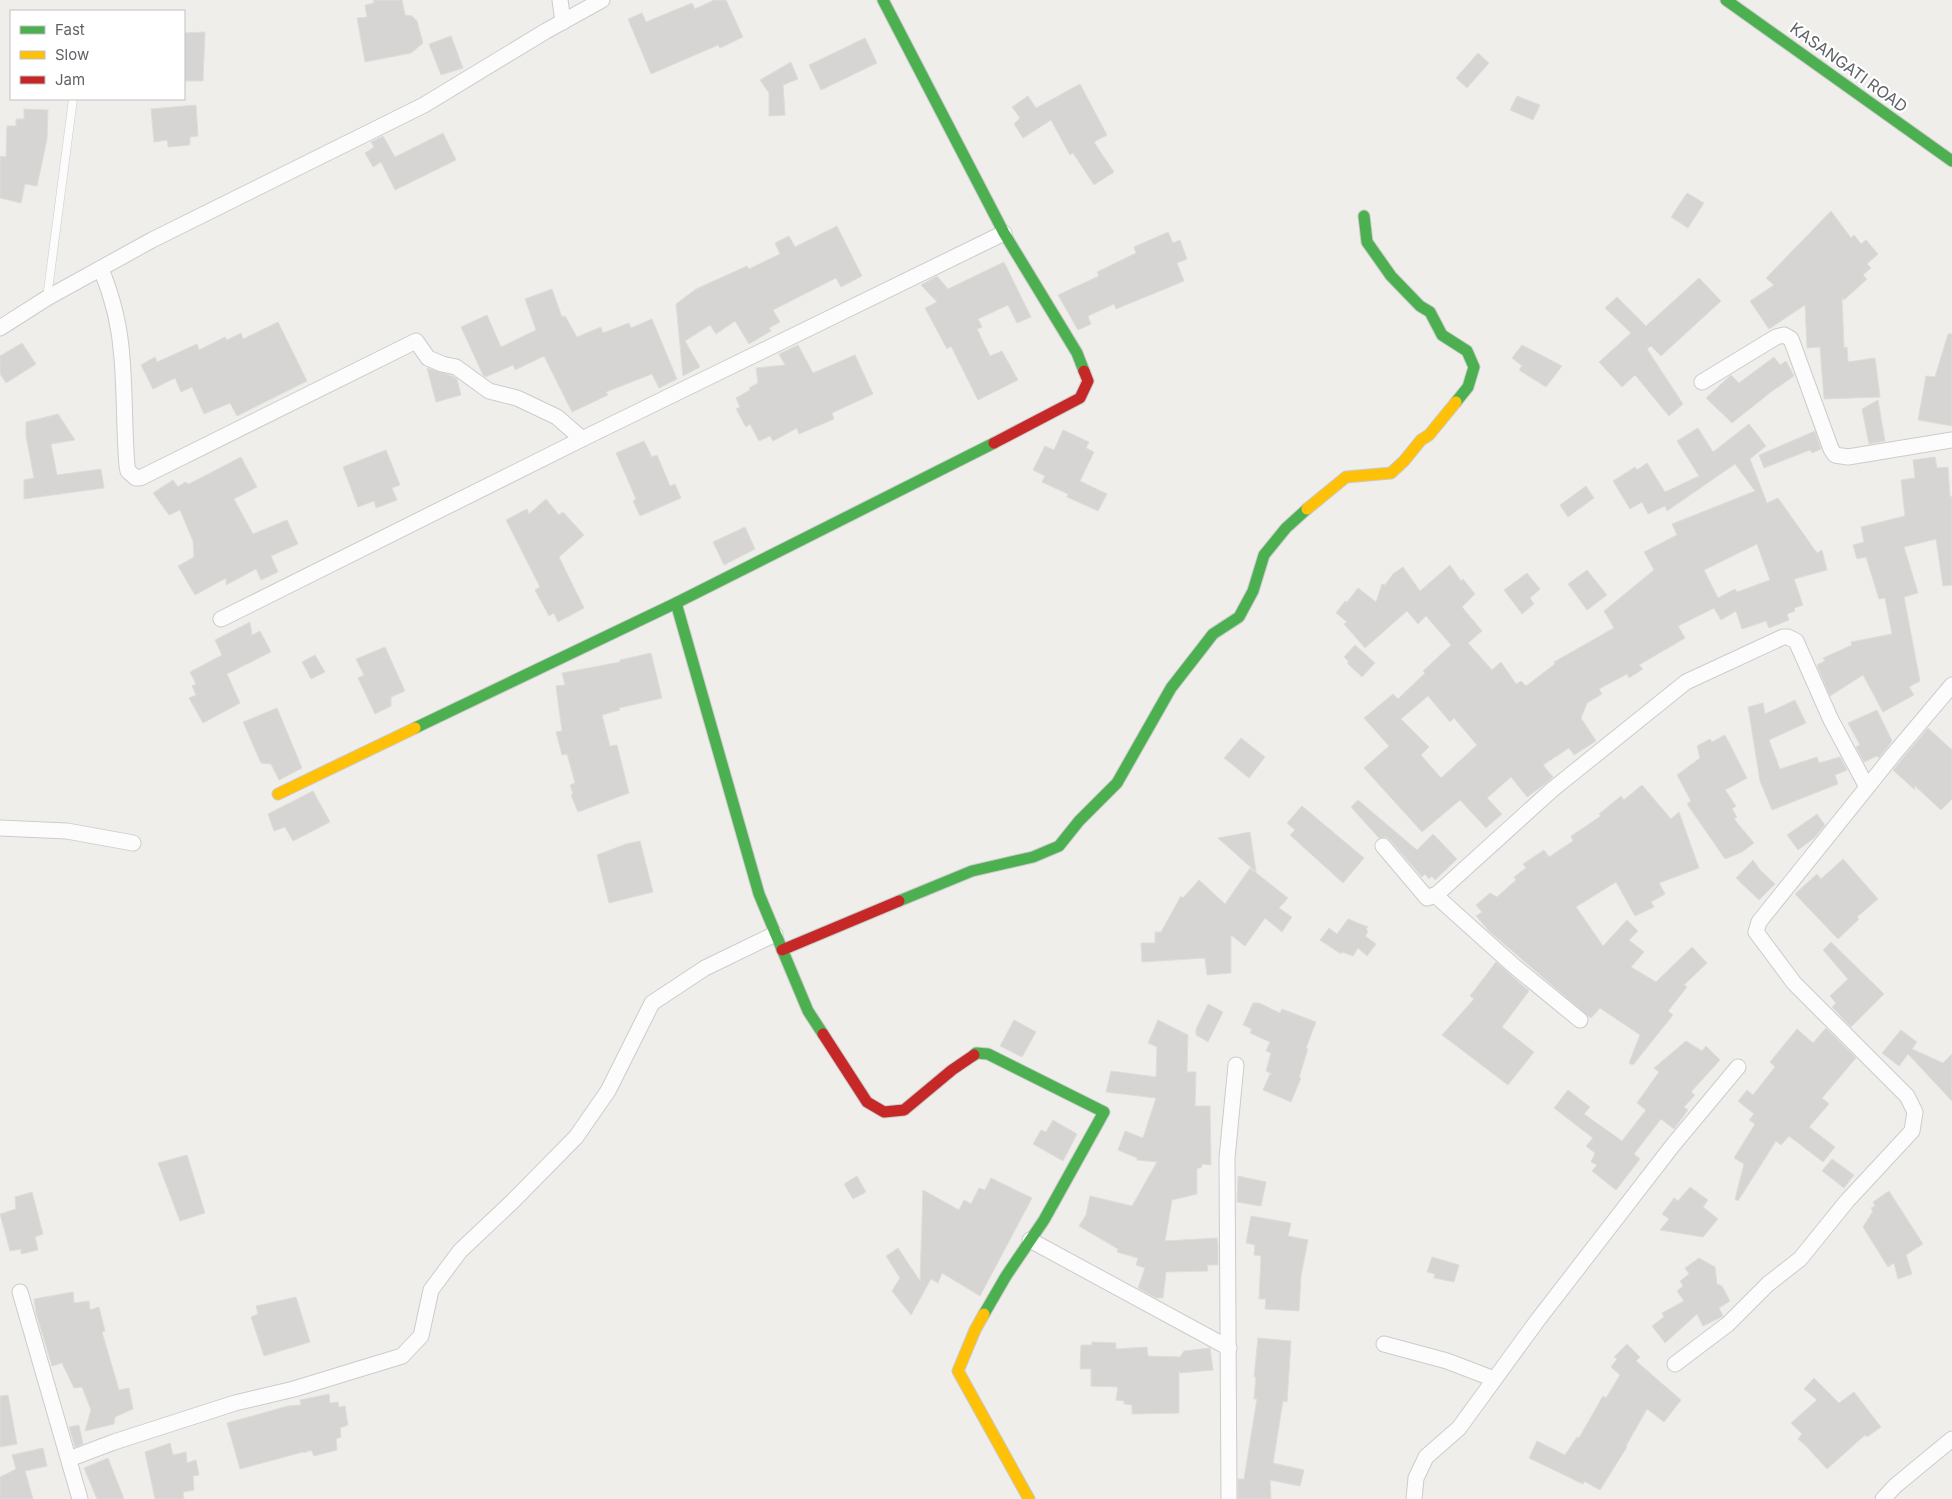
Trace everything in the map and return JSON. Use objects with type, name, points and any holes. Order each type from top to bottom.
[{"type":"street","points":[[560,0],[563,22]]},
{"type":"street","points":[[0,328],[47,298],[152,240],[424,105],[602,0]]},
{"type":"street","points":[[278,794],[676,603],[970,457],[1048,417],[1080,398],[1088,381],[1077,353],[1004,233],[883,0]]},
{"type":"street","name":"KASANGATI ROAD","points":[[1726,0],[1952,161]]},
{"type":"street","points":[[782,950],[972,870],[1033,857],[1059,846],[1079,821],[1117,784],[1172,688],[1213,634],[1239,617],[1253,591],[1264,555],[1286,528],[1321,496],[1346,477],[1391,473],[1404,461],[1421,440],[1429,435],[1468,387],[1474,367],[1468,351],[1442,335],[1430,312],[1420,306],[1391,276],[1367,242],[1364,216]]},
{"type":"street","points":[[221,620],[582,439],[1004,233]]},
{"type":"street","points":[[101,269],[110,292],[117,320],[122,358],[127,466],[128,471],[136,478],[140,478],[416,341],[428,358],[456,367],[489,391],[517,398],[557,417],[582,439]]},
{"type":"street","points":[[1702,382],[1776,336],[1784,335],[1792,339],[1831,449],[1835,455],[1848,457],[1952,440]]},
{"type":"street","points":[[676,603],[759,894],[808,1011],[867,1102],[884,1112],[904,1110],[952,1070],[976,1053],[988,1054],[1104,1112],[1044,1220],[1006,1276],[975,1330],[958,1371],[1029,1499]]},
{"type":"street","points":[[1383,846],[1427,898],[1435,895],[1553,789],[1686,682],[1778,639],[1788,637],[1796,641],[1831,720],[1867,787]]},
{"type":"street","points":[[1675,1364],[1728,1324],[1768,1284],[1800,1259],[1847,1201],[1912,1131],[1915,1112],[1907,1096],[1794,983],[1756,932],[1760,922],[1867,787],[1952,685]]},
{"type":"street","points":[[0,828],[67,831],[133,843]]},
{"type":"street","points":[[1435,895],[1514,966],[1580,1020]]},
{"type":"street","points":[[68,1459],[235,1403],[294,1389],[402,1356],[421,1336],[431,1290],[460,1251],[512,1202],[576,1137],[608,1091],[652,1002],[704,968],[776,934]]},
{"type":"street","points":[[1229,1499],[1227,1158],[1236,1065]]},
{"type":"street","points":[[1414,1499],[1416,1478],[1426,1457],[1458,1428],[1537,1321],[1673,1145],[1738,1067]]},
{"type":"street","points":[[1030,1240],[1229,1348]]},
{"type":"street","points":[[20,1292],[80,1499]]},
{"type":"street","points":[[1384,1344],[1447,1361],[1494,1380]]},
{"type":"street","points":[[1883,1499],[1895,1486],[1952,1439]]},
{"type":"lane","points":[[47,298],[73,100]]},
{"type":"building","points":[[373,0],[402,0],[405,15],[412,16],[417,21],[423,43],[411,53],[365,62],[357,18],[367,17],[365,5],[374,3]]},
{"type":"building","points":[[714,0],[726,0],[743,37],[720,48],[718,45],[651,74],[628,19],[642,13],[646,22],[692,3],[695,9]]},
{"type":"building","points":[[205,32],[203,81],[185,81],[185,33]]},
{"type":"building","points":[[451,36],[463,68],[441,75],[429,44]]},
{"type":"building","points":[[865,38],[877,63],[821,90],[809,65]]},
{"type":"building","points":[[1478,53],[1489,63],[1467,88],[1456,78]]},
{"type":"building","points":[[791,62],[798,79],[783,85],[785,115],[769,116],[769,93],[760,80]]},
{"type":"building","points":[[1080,84],[1107,135],[1094,142],[1114,172],[1094,185],[1073,153],[1070,155],[1051,120],[1023,138],[1014,124],[1020,118],[1012,107],[1028,96],[1036,108]]},
{"type":"building","points":[[1517,96],[1540,105],[1533,120],[1510,110]]},
{"type":"building","points":[[196,105],[198,136],[190,137],[190,145],[168,147],[167,140],[154,142],[151,109]]},
{"type":"building","points":[[24,109],[48,110],[47,139],[37,186],[25,184],[21,203],[0,198],[0,156],[6,157],[7,126],[16,126],[16,119],[24,119]]},
{"type":"building","points":[[443,133],[456,160],[395,190],[381,162],[373,167],[365,153],[374,147],[371,142],[383,136],[395,157]]},
{"type":"building","points":[[1687,193],[1704,203],[1688,228],[1671,217]]},
{"type":"building","points":[[1831,211],[1851,238],[1854,235],[1861,244],[1866,240],[1878,254],[1867,264],[1871,268],[1863,275],[1867,279],[1844,300],[1842,298],[1844,348],[1847,347],[1848,362],[1875,358],[1880,397],[1824,399],[1820,347],[1807,348],[1805,305],[1769,329],[1750,301],[1774,285],[1766,278]]},
{"type":"building","points":[[837,226],[862,276],[841,287],[836,278],[773,310],[780,322],[769,328],[771,331],[749,344],[735,321],[716,334],[710,325],[685,341],[700,367],[683,376],[676,304],[696,289],[747,266],[749,269],[780,254],[775,243],[789,236],[795,247]]},
{"type":"building","points":[[1168,232],[1173,243],[1180,240],[1187,259],[1177,263],[1184,281],[1116,309],[1114,304],[1088,316],[1091,324],[1078,330],[1058,295],[1099,276],[1097,272],[1136,253],[1134,247]]},
{"type":"building","points":[[1004,262],[1031,317],[1017,323],[1008,305],[978,319],[982,327],[977,329],[990,356],[1002,351],[1018,380],[978,400],[951,346],[947,349],[925,308],[937,302],[921,285],[937,276],[948,289]]},
{"type":"building","points":[[1699,278],[1721,301],[1661,356],[1651,346],[1647,349],[1683,404],[1669,416],[1635,375],[1622,387],[1599,362],[1631,333],[1605,308],[1617,297],[1646,326]]},
{"type":"building","points":[[552,289],[562,317],[565,316],[577,337],[601,327],[603,333],[629,323],[631,328],[652,319],[677,379],[659,388],[652,374],[606,392],[608,395],[572,412],[544,356],[515,370],[513,365],[486,377],[483,375],[461,327],[487,315],[501,347],[536,330],[525,299]]},
{"type":"building","points":[[278,322],[307,381],[237,416],[230,403],[204,414],[192,387],[181,392],[175,378],[153,389],[141,365],[155,357],[157,362],[197,344],[199,350],[225,337],[227,340],[241,333],[243,339]]},
{"type":"building","points":[[1948,334],[1952,334],[1952,426],[1918,420],[1926,376],[1935,377]]},
{"type":"building","points":[[22,343],[36,364],[6,383],[0,374],[0,356]]},
{"type":"building","points":[[798,345],[813,373],[855,355],[873,394],[832,413],[834,419],[799,434],[797,428],[773,441],[770,436],[759,441],[750,424],[746,427],[736,409],[740,407],[736,398],[758,383],[756,368],[785,365],[779,354]]},
{"type":"building","points":[[1522,345],[1562,366],[1546,387],[1519,370],[1522,366],[1512,358]]},
{"type":"building","points":[[1774,357],[1780,365],[1786,361],[1794,376],[1732,423],[1706,398],[1731,375],[1739,383]]},
{"type":"building","points":[[427,368],[457,379],[461,395],[436,402]]},
{"type":"building","points":[[1878,400],[1885,441],[1869,444],[1862,409]]},
{"type":"building","points":[[58,414],[75,440],[51,444],[57,475],[101,469],[104,488],[24,499],[24,480],[34,478],[26,436],[26,422]]},
{"type":"building","points":[[1749,424],[1766,446],[1750,459],[1767,503],[1778,498],[1817,553],[1822,550],[1827,570],[1794,579],[1803,605],[1794,608],[1795,611],[1787,614],[1789,620],[1769,628],[1766,621],[1742,629],[1736,611],[1721,620],[1714,608],[1678,626],[1685,638],[1639,665],[1643,669],[1629,678],[1627,674],[1599,689],[1602,694],[1587,703],[1581,718],[1596,741],[1574,755],[1569,748],[1543,765],[1553,777],[1545,784],[1527,797],[1511,777],[1487,798],[1502,814],[1486,828],[1460,800],[1422,832],[1364,768],[1389,746],[1364,718],[1393,694],[1398,699],[1425,673],[1423,671],[1451,645],[1426,616],[1418,624],[1407,611],[1365,648],[1344,624],[1347,622],[1336,613],[1345,601],[1347,602],[1358,588],[1376,602],[1382,584],[1385,585],[1393,574],[1403,567],[1420,591],[1450,565],[1461,581],[1463,579],[1475,594],[1462,607],[1482,631],[1468,643],[1492,670],[1501,662],[1516,684],[1521,681],[1526,686],[1555,664],[1554,662],[1614,628],[1604,611],[1654,570],[1644,552],[1677,535],[1672,524],[1755,491],[1735,464],[1667,511],[1665,506],[1648,514],[1642,502],[1630,509],[1613,481],[1635,467],[1637,470],[1647,463],[1665,492],[1699,476],[1677,441],[1698,428],[1713,452]],"holes":[[[1757,544],[1770,580],[1737,592],[1735,589],[1718,598],[1704,570]],[[1428,696],[1450,722],[1454,718],[1477,745],[1441,778],[1421,755],[1429,747],[1401,719]]]},
{"type":"building","points":[[1063,430],[1089,442],[1086,448],[1094,452],[1080,481],[1107,494],[1098,511],[1067,497],[1068,494],[1042,482],[1045,476],[1033,470],[1045,446],[1054,450]]},
{"type":"building","points":[[1815,431],[1821,449],[1812,453],[1810,450],[1764,468],[1759,455]]},
{"type":"building","points":[[644,441],[652,457],[657,455],[670,486],[675,484],[681,498],[640,516],[633,501],[636,499],[616,453]]},
{"type":"building","points":[[386,450],[400,485],[392,488],[397,500],[376,508],[374,501],[358,507],[343,467]]},
{"type":"building","points":[[241,457],[257,487],[234,499],[253,534],[287,520],[298,544],[271,556],[278,572],[261,580],[256,569],[226,585],[226,578],[195,595],[178,566],[194,557],[193,541],[180,510],[169,515],[153,493],[173,480],[178,487],[185,482],[189,484]]},
{"type":"building","points":[[1935,457],[1937,468],[1948,467],[1950,497],[1952,496],[1952,585],[1943,586],[1936,539],[1904,547],[1918,593],[1904,597],[1920,681],[1909,687],[1914,695],[1883,712],[1863,675],[1830,696],[1817,665],[1825,661],[1823,658],[1852,645],[1851,642],[1892,634],[1885,598],[1879,599],[1866,557],[1857,559],[1853,545],[1864,542],[1861,527],[1905,516],[1901,480],[1915,478],[1913,460]]},
{"type":"building","points":[[1586,486],[1594,498],[1568,517],[1560,505]]},
{"type":"building","points":[[546,499],[559,515],[563,512],[584,535],[559,557],[584,608],[558,622],[554,613],[549,616],[535,590],[540,587],[506,520],[527,509],[529,514]]},
{"type":"building","points":[[745,527],[755,549],[724,565],[713,542]]},
{"type":"building","points":[[1587,570],[1607,595],[1587,610],[1568,584]]},
{"type":"building","points":[[1527,573],[1540,589],[1530,598],[1534,604],[1522,614],[1504,590]]},
{"type":"building","points":[[250,622],[252,635],[260,631],[271,652],[227,674],[240,703],[203,723],[189,698],[196,695],[192,686],[196,684],[190,672],[222,655],[215,640]]},
{"type":"building","points":[[1355,645],[1375,663],[1362,677],[1347,663],[1349,662],[1344,657]]},
{"type":"building","points":[[385,647],[405,691],[391,697],[391,706],[375,714],[358,678],[364,675],[356,659]]},
{"type":"building","points":[[651,653],[662,698],[619,708],[620,710],[602,715],[610,746],[617,745],[629,793],[578,812],[571,795],[573,794],[570,785],[575,783],[567,754],[562,755],[556,732],[562,731],[556,686],[565,685],[562,673],[620,662],[620,660]]},
{"type":"building","points":[[315,655],[325,672],[311,679],[302,662]]},
{"type":"building","points":[[1795,700],[1806,723],[1769,740],[1780,769],[1817,757],[1819,763],[1840,757],[1847,770],[1835,775],[1838,784],[1772,810],[1760,781],[1748,707],[1763,703],[1765,714]]},
{"type":"building","points":[[277,708],[302,768],[279,780],[271,764],[261,763],[243,722]]},
{"type":"building","points":[[1877,710],[1892,741],[1879,758],[1877,756],[1864,762],[1856,747],[1860,745],[1848,723]]},
{"type":"building","points":[[1928,728],[1952,750],[1952,799],[1941,810],[1914,785],[1915,790],[1893,770]]},
{"type":"building","points":[[1725,735],[1747,778],[1725,790],[1736,806],[1732,809],[1737,817],[1734,819],[1754,843],[1742,852],[1725,859],[1687,804],[1691,801],[1677,775],[1700,758],[1697,746],[1710,739],[1712,742]]},
{"type":"building","points":[[1241,738],[1265,757],[1249,778],[1224,758]]},
{"type":"building","points":[[1642,785],[1671,819],[1679,812],[1699,868],[1659,883],[1665,894],[1651,902],[1654,907],[1635,916],[1616,882],[1576,907],[1603,946],[1627,920],[1638,931],[1629,940],[1644,952],[1631,967],[1656,982],[1692,947],[1707,963],[1684,985],[1687,987],[1668,1011],[1673,1015],[1633,1065],[1629,1063],[1640,1035],[1600,1008],[1591,1018],[1588,1016],[1490,932],[1476,916],[1482,912],[1476,905],[1490,893],[1497,897],[1516,880],[1514,877],[1526,868],[1523,864],[1544,850],[1549,857],[1573,841],[1571,836],[1601,816],[1599,814],[1621,796],[1624,800]]},
{"type":"building","points":[[313,791],[330,822],[293,841],[285,827],[274,831],[268,814]]},
{"type":"building","points":[[1358,800],[1417,850],[1433,834],[1457,859],[1435,880],[1432,876],[1429,879],[1425,874],[1422,877],[1390,840],[1386,837],[1379,838],[1351,807]]},
{"type":"building","points":[[1302,806],[1364,858],[1343,883],[1290,835],[1295,830],[1287,823]]},
{"type":"building","points":[[1817,814],[1825,825],[1814,838],[1798,850],[1787,835]]},
{"type":"building","points":[[1250,832],[1256,872],[1218,838]]},
{"type":"building","points":[[640,841],[653,892],[609,903],[597,855]]},
{"type":"building","points":[[1843,859],[1878,899],[1857,917],[1859,919],[1838,939],[1795,894],[1817,874],[1821,879]]},
{"type":"building","points":[[1753,860],[1760,870],[1775,884],[1759,900],[1736,878]]},
{"type":"building","points":[[1250,868],[1288,898],[1279,908],[1292,917],[1282,932],[1265,918],[1245,946],[1231,935],[1231,973],[1207,975],[1205,958],[1142,962],[1141,943],[1155,943],[1155,932],[1161,932],[1181,896],[1183,898],[1199,880],[1225,904]]},
{"type":"building","points":[[1348,919],[1368,927],[1366,929],[1368,932],[1365,936],[1376,944],[1367,956],[1358,948],[1353,956],[1342,952],[1341,954],[1320,940],[1329,928],[1337,934]]},
{"type":"building","points":[[1831,942],[1884,994],[1851,1027],[1832,1007],[1836,1003],[1830,996],[1848,979],[1823,950]]},
{"type":"building","points":[[1496,962],[1529,991],[1502,1027],[1534,1052],[1508,1085],[1442,1035],[1474,999],[1470,996]]},
{"type":"building","points":[[1253,1003],[1259,1003],[1280,1013],[1282,1009],[1316,1022],[1306,1048],[1308,1049],[1299,1077],[1301,1078],[1291,1102],[1263,1090],[1270,1074],[1272,1074],[1266,1071],[1271,1053],[1266,1051],[1270,1042],[1250,1033],[1252,1029],[1243,1025]]},
{"type":"building","points":[[1208,1004],[1223,1012],[1208,1042],[1196,1035],[1196,1029]]},
{"type":"building","points":[[1014,1020],[1036,1032],[1022,1057],[1000,1046]]},
{"type":"building","points":[[1158,1020],[1188,1035],[1187,1072],[1196,1072],[1195,1106],[1210,1106],[1211,1165],[1202,1164],[1201,1168],[1197,1168],[1197,1194],[1172,1200],[1165,1241],[1217,1238],[1218,1247],[1218,1265],[1207,1265],[1208,1271],[1166,1272],[1163,1298],[1156,1298],[1138,1288],[1145,1268],[1136,1265],[1138,1258],[1117,1252],[1118,1249],[1079,1226],[1086,1215],[1090,1196],[1132,1206],[1157,1162],[1137,1160],[1137,1158],[1118,1150],[1125,1131],[1143,1138],[1156,1098],[1106,1092],[1111,1071],[1156,1077],[1157,1047],[1148,1043]]},
{"type":"building","points":[[1826,1028],[1856,1058],[1822,1098],[1829,1104],[1809,1127],[1835,1147],[1823,1162],[1789,1136],[1781,1145],[1776,1141],[1738,1201],[1735,1199],[1744,1164],[1734,1158],[1755,1124],[1749,1120],[1754,1114],[1738,1101],[1747,1090],[1753,1095],[1775,1067],[1770,1062],[1797,1029],[1813,1043]]},
{"type":"building","points":[[1901,1030],[1917,1042],[1912,1049],[1943,1063],[1952,1054],[1952,1101],[1908,1054],[1899,1066],[1882,1053]]},
{"type":"building","points":[[1686,1041],[1702,1051],[1706,1046],[1720,1060],[1691,1092],[1695,1095],[1684,1107],[1688,1110],[1674,1129],[1661,1119],[1634,1154],[1640,1159],[1616,1190],[1592,1171],[1597,1165],[1591,1162],[1595,1153],[1586,1146],[1593,1138],[1554,1108],[1568,1090],[1590,1107],[1584,1114],[1622,1141],[1646,1110],[1637,1103],[1659,1072],[1654,1068]]},
{"type":"building","points":[[1053,1120],[1077,1134],[1063,1161],[1033,1144],[1041,1130],[1046,1132]]},
{"type":"building","points":[[187,1155],[205,1213],[180,1221],[158,1163]]},
{"type":"building","points":[[1832,1159],[1854,1175],[1844,1188],[1822,1171]]},
{"type":"building","points":[[857,1176],[866,1192],[853,1199],[844,1184]]},
{"type":"building","points":[[1238,1176],[1266,1182],[1261,1206],[1237,1202]]},
{"type":"building","points":[[991,1178],[1032,1198],[980,1296],[942,1273],[938,1283],[931,1279],[911,1315],[892,1291],[900,1278],[886,1256],[898,1248],[920,1281],[923,1190],[959,1210],[964,1200],[971,1204],[979,1188],[985,1190]]},
{"type":"building","points":[[1690,1187],[1708,1200],[1703,1207],[1718,1219],[1703,1237],[1660,1230],[1669,1219],[1662,1214],[1674,1198],[1678,1201]]},
{"type":"building","points":[[1889,1191],[1923,1244],[1906,1255],[1912,1274],[1898,1279],[1894,1263],[1888,1267],[1863,1227],[1873,1211],[1871,1208],[1875,1206],[1873,1202]]},
{"type":"building","points":[[32,1192],[43,1234],[35,1237],[38,1250],[21,1254],[21,1249],[10,1251],[0,1214],[16,1209],[15,1197]]},
{"type":"building","points":[[1251,1216],[1291,1223],[1288,1236],[1308,1240],[1301,1276],[1299,1311],[1265,1309],[1266,1299],[1259,1299],[1261,1256],[1254,1255],[1255,1245],[1246,1243]]},
{"type":"building","points":[[1432,1257],[1459,1265],[1454,1282],[1434,1278],[1435,1274],[1427,1272]]},
{"type":"building","points":[[1699,1258],[1715,1267],[1717,1284],[1722,1286],[1730,1301],[1719,1308],[1723,1316],[1703,1326],[1697,1314],[1665,1343],[1652,1326],[1664,1317],[1662,1313],[1684,1301],[1677,1291],[1683,1286],[1680,1281],[1689,1274],[1685,1268]]},
{"type":"building","points":[[73,1292],[74,1303],[89,1301],[90,1310],[99,1307],[105,1331],[102,1332],[119,1390],[129,1388],[133,1409],[115,1417],[114,1424],[85,1431],[91,1410],[82,1387],[74,1388],[62,1363],[52,1366],[36,1313],[34,1299]]},
{"type":"building","points":[[296,1297],[310,1342],[264,1356],[251,1317],[258,1314],[256,1306]]},
{"type":"building","points":[[1258,1338],[1291,1341],[1287,1402],[1283,1401],[1273,1463],[1304,1470],[1300,1486],[1270,1480],[1271,1499],[1238,1499],[1238,1479],[1244,1479],[1257,1399],[1254,1399],[1256,1377],[1254,1377]]},
{"type":"building","points":[[1092,1342],[1116,1343],[1116,1349],[1147,1347],[1148,1356],[1180,1357],[1184,1351],[1210,1348],[1213,1370],[1180,1373],[1179,1371],[1179,1413],[1132,1414],[1132,1405],[1116,1400],[1118,1387],[1091,1386],[1091,1369],[1080,1369],[1081,1345],[1092,1345]]},
{"type":"building","points":[[1627,1344],[1640,1357],[1636,1361],[1681,1400],[1664,1422],[1647,1409],[1627,1447],[1600,1490],[1584,1481],[1583,1484],[1529,1458],[1537,1441],[1565,1455],[1577,1437],[1579,1438],[1603,1396],[1606,1398],[1620,1375],[1611,1367],[1617,1359],[1614,1357]]},
{"type":"building","points":[[1814,1378],[1839,1403],[1854,1392],[1881,1427],[1867,1437],[1865,1435],[1827,1469],[1798,1439],[1802,1434],[1791,1423],[1817,1400],[1804,1389]]},
{"type":"building","points":[[329,1394],[330,1403],[338,1402],[339,1407],[345,1406],[348,1425],[340,1428],[341,1437],[336,1439],[337,1450],[314,1456],[311,1450],[240,1469],[227,1423],[288,1406],[301,1405],[300,1400]]},
{"type":"building","points":[[8,1395],[17,1444],[0,1447],[0,1396]]},
{"type":"building","points":[[79,1425],[83,1444],[75,1447],[69,1427]]},
{"type":"building","points":[[170,1443],[173,1455],[186,1452],[187,1463],[196,1460],[199,1475],[193,1476],[194,1490],[183,1492],[184,1499],[155,1499],[145,1452]]},
{"type":"building","points":[[43,1448],[47,1466],[25,1471],[33,1499],[0,1499],[0,1477],[16,1469],[12,1455]]},
{"type":"building","points":[[108,1458],[124,1499],[97,1499],[84,1468]]},
{"type":"traffic: fast","points":[[883,0],[1004,233],[1077,353],[1084,371]]},
{"type":"traffic: fast","points":[[1726,0],[1952,161]]},
{"type":"traffic: fast","points":[[1364,216],[1367,242],[1391,276],[1420,306],[1430,312],[1442,335],[1467,351],[1474,367],[1468,387],[1456,402]]},
{"type":"traffic: fast","points":[[415,728],[676,603],[994,443]]},
{"type":"traffic: fast","points":[[899,901],[972,871],[1033,857],[1059,846],[1079,821],[1117,783],[1171,688],[1213,634],[1239,617],[1253,591],[1264,555],[1286,528],[1307,509]]},
{"type":"traffic: fast","points":[[676,603],[759,894],[808,1011],[823,1034]]},
{"type":"traffic: fast","points":[[974,1055],[976,1053],[988,1054],[1104,1112],[1044,1220],[1006,1276],[984,1314]]},
{"type":"traffic: slow","points":[[1307,509],[1346,477],[1391,473],[1404,461],[1421,440],[1429,435],[1456,402]]},
{"type":"traffic: slow","points":[[278,794],[415,728]]},
{"type":"traffic: slow","points":[[984,1314],[975,1330],[958,1371],[1029,1499]]},
{"type":"traffic: jam","points":[[994,443],[1080,398],[1088,381],[1084,371]]},
{"type":"traffic: jam","points":[[782,950],[899,901]]},
{"type":"traffic: jam","points":[[823,1034],[867,1102],[884,1112],[904,1110],[952,1070],[974,1055]]}]
